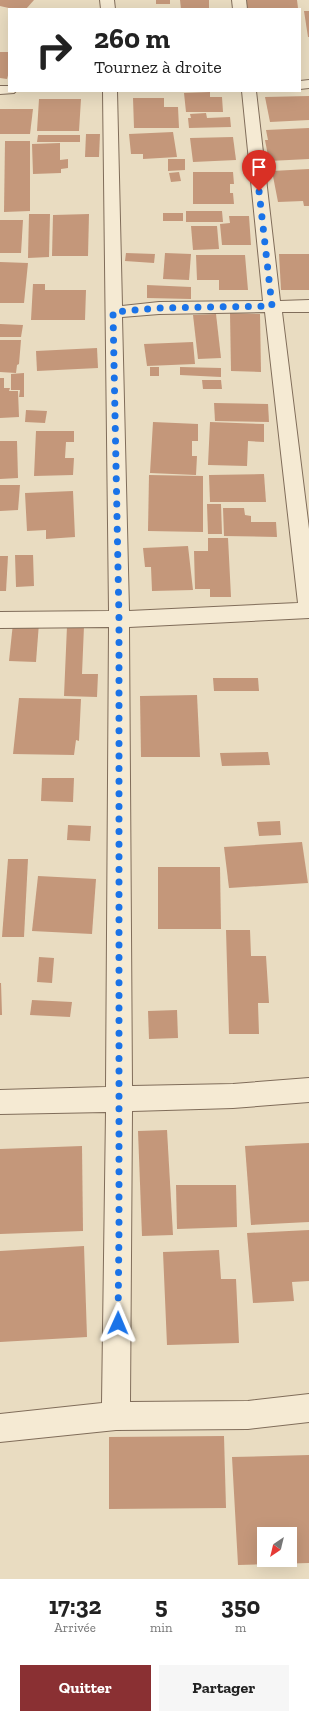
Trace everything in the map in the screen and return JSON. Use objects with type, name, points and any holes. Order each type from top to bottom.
[{"type":"street","points":[[110,92],[119,619],[120,1099],[116,1416]]},
{"type":"street","points":[[0,620],[119,619],[309,609],[272,306],[249,92]]},
{"type":"street","points":[[113,312],[159,308],[309,306]]},
{"type":"street","points":[[0,1102],[233,1096],[309,1090]]},
{"type":"street","points":[[0,1428],[116,1416],[248,1415],[309,1408]]},
{"type":"building","points":[[0,0],[34,0],[27,8],[9,8],[0,6]]},
{"type":"building","points":[[156,0],[170,0],[170,4],[156,4]]},
{"type":"building","points":[[180,0],[209,0],[209,8],[181,8]]},
{"type":"building","points":[[246,0],[297,0],[298,8],[246,8]]},
{"type":"building","points":[[304,11],[309,11],[309,37],[308,37]]},
{"type":"building","points":[[0,52],[8,52],[7,79],[0,78]]},
{"type":"building","points":[[210,92],[210,97],[222,97],[223,112],[186,112],[184,93]]},
{"type":"building","points":[[309,96],[309,120],[270,122],[265,97]]},
{"type":"building","points":[[133,98],[164,98],[164,107],[178,107],[179,128],[134,128]]},
{"type":"building","points":[[39,99],[81,99],[79,131],[37,131]]},
{"type":"building","points":[[0,109],[33,109],[30,134],[0,134]]},
{"type":"building","points":[[206,113],[207,118],[230,117],[231,127],[189,128],[188,118],[191,118],[190,114]]},
{"type":"building","points":[[309,128],[309,159],[269,161],[265,140],[268,140],[266,130]]},
{"type":"building","points":[[173,132],[177,157],[143,159],[143,154],[131,154],[129,134]]},
{"type":"building","points":[[86,134],[100,134],[99,157],[85,157]]},
{"type":"building","points":[[38,135],[80,135],[80,142],[37,142]]},
{"type":"building","points":[[233,137],[236,160],[193,162],[190,138]]},
{"type":"building","points":[[5,141],[30,141],[30,211],[4,212]]},
{"type":"building","points":[[60,143],[60,160],[68,159],[68,168],[61,169],[61,173],[33,174],[32,144]]},
{"type":"building","points":[[168,159],[185,159],[185,170],[168,171]]},
{"type":"building","points":[[309,169],[309,206],[304,206],[303,201],[278,202],[272,171]]},
{"type":"building","points":[[179,172],[181,181],[171,182],[169,173]]},
{"type":"building","points":[[193,172],[233,172],[234,184],[230,184],[230,193],[233,193],[234,204],[193,204]]},
{"type":"building","points":[[186,211],[222,211],[223,222],[186,222]]},
{"type":"building","points":[[163,213],[183,213],[183,221],[163,221]]},
{"type":"building","points":[[29,214],[50,214],[49,257],[28,258]]},
{"type":"building","points":[[89,214],[88,256],[52,256],[53,215]]},
{"type":"building","points":[[229,216],[249,216],[251,245],[222,245],[220,224],[230,223]]},
{"type":"building","points":[[0,220],[23,220],[21,253],[0,253]]},
{"type":"building","points":[[191,226],[217,226],[219,249],[193,250]]},
{"type":"building","points":[[126,253],[155,254],[154,263],[125,261]]},
{"type":"building","points":[[165,253],[191,254],[189,280],[163,279]]},
{"type":"building","points":[[279,254],[309,254],[309,290],[281,290]]},
{"type":"building","points":[[196,255],[245,255],[248,290],[219,290],[219,280],[197,280]]},
{"type":"building","points":[[0,262],[28,263],[24,303],[0,303]]},
{"type":"building","points":[[33,284],[45,284],[45,290],[86,290],[85,320],[31,320]]},
{"type":"building","points":[[147,285],[191,287],[191,299],[147,298]]},
{"type":"building","points":[[230,313],[260,314],[261,372],[231,371]]},
{"type":"building","points":[[216,314],[221,358],[198,359],[193,315]]},
{"type":"building","points":[[0,324],[23,325],[21,337],[0,337]]},
{"type":"building","points":[[0,340],[21,340],[19,364],[17,365],[16,373],[0,372]]},
{"type":"building","points":[[193,342],[195,364],[147,366],[144,344]]},
{"type":"building","points":[[97,348],[98,368],[37,371],[36,351]]},
{"type":"building","points":[[150,367],[159,367],[159,376],[150,376]]},
{"type":"building","points":[[180,367],[221,368],[221,377],[180,375]]},
{"type":"building","points":[[24,373],[24,397],[19,397],[20,390],[11,390],[11,374]]},
{"type":"building","points":[[0,378],[4,378],[4,388],[10,388],[9,391],[18,391],[19,417],[0,418]]},
{"type":"building","points":[[202,380],[221,380],[222,389],[203,389]]},
{"type":"building","points":[[214,403],[268,404],[269,422],[215,421]]},
{"type":"building","points":[[26,410],[47,411],[45,423],[25,422]]},
{"type":"building","points":[[153,422],[198,424],[198,441],[192,441],[192,456],[197,456],[196,475],[150,473]]},
{"type":"building","points":[[210,422],[264,424],[264,442],[248,441],[247,466],[208,465]]},
{"type":"building","points":[[36,431],[74,431],[74,442],[66,442],[65,458],[74,458],[73,475],[34,476]]},
{"type":"building","points":[[0,441],[17,441],[18,478],[0,479]]},
{"type":"building","points":[[264,474],[266,502],[210,502],[209,475]]},
{"type":"building","points":[[149,475],[203,476],[203,532],[148,531]]},
{"type":"building","points":[[0,485],[20,485],[18,510],[0,511]]},
{"type":"building","points":[[73,491],[75,537],[46,539],[46,530],[27,531],[25,493]]},
{"type":"building","points":[[207,504],[221,504],[222,534],[208,534]]},
{"type":"building","points":[[223,508],[244,508],[245,515],[251,516],[251,522],[276,522],[277,537],[224,536]]},
{"type":"building","points":[[208,538],[228,538],[231,597],[210,597],[210,589],[195,589],[194,551],[208,551]]},
{"type":"building","points":[[188,546],[193,590],[152,591],[151,567],[145,567],[143,548]]},
{"type":"building","points":[[15,555],[33,555],[34,586],[16,587]]},
{"type":"building","points":[[0,556],[8,556],[6,591],[0,591]]},
{"type":"building","points":[[13,623],[39,623],[36,662],[9,661]]},
{"type":"building","points":[[67,626],[84,626],[82,674],[98,674],[97,697],[64,696]]},
{"type":"building","points":[[213,678],[258,678],[259,691],[214,691]]},
{"type":"building","points":[[197,695],[200,757],[141,757],[140,696]]},
{"type":"building","points":[[19,698],[81,699],[79,741],[76,740],[74,755],[13,754]]},
{"type":"building","points":[[268,752],[270,765],[222,766],[220,753]]},
{"type":"building","points":[[42,778],[74,778],[73,802],[41,801]]},
{"type":"building","points":[[280,821],[281,835],[259,836],[257,822]]},
{"type":"building","points":[[68,825],[91,826],[90,841],[67,840]]},
{"type":"building","points":[[302,842],[308,883],[229,888],[224,847]]},
{"type":"building","points":[[8,859],[28,859],[24,937],[2,937]]},
{"type":"building","points":[[158,867],[220,867],[221,929],[158,929]]},
{"type":"building","points":[[38,876],[96,879],[92,934],[32,931]]},
{"type":"building","points":[[226,930],[250,930],[251,956],[266,956],[269,1003],[258,1003],[259,1034],[229,1034]]},
{"type":"building","points":[[39,957],[54,958],[52,983],[37,982]]},
{"type":"building","points":[[1,983],[2,1015],[0,1015]]},
{"type":"building","points":[[32,1000],[72,1002],[70,1017],[30,1015]]},
{"type":"building","points":[[177,1010],[178,1038],[149,1039],[148,1011]]},
{"type":"building","points":[[167,1130],[173,1235],[142,1236],[138,1131]]},
{"type":"building","points":[[309,1143],[309,1222],[251,1225],[245,1146]]},
{"type":"building","points":[[82,1146],[83,1231],[0,1234],[0,1149]]},
{"type":"building","points":[[176,1185],[236,1185],[237,1227],[177,1229]]},
{"type":"building","points":[[309,1230],[309,1281],[292,1282],[294,1301],[253,1303],[247,1233]]},
{"type":"building","points":[[84,1246],[87,1337],[0,1342],[0,1251]]},
{"type":"building","points":[[219,1250],[221,1279],[236,1279],[239,1343],[167,1345],[163,1252]]},
{"type":"building","points":[[224,1436],[226,1508],[109,1509],[109,1437]]},
{"type":"building","points":[[309,1455],[309,1563],[297,1563],[297,1527],[257,1527],[257,1564],[238,1565],[232,1457]]},
{"type":"route","points":[[118,1323],[119,619],[113,312],[159,308],[272,306],[259,191]]}]
